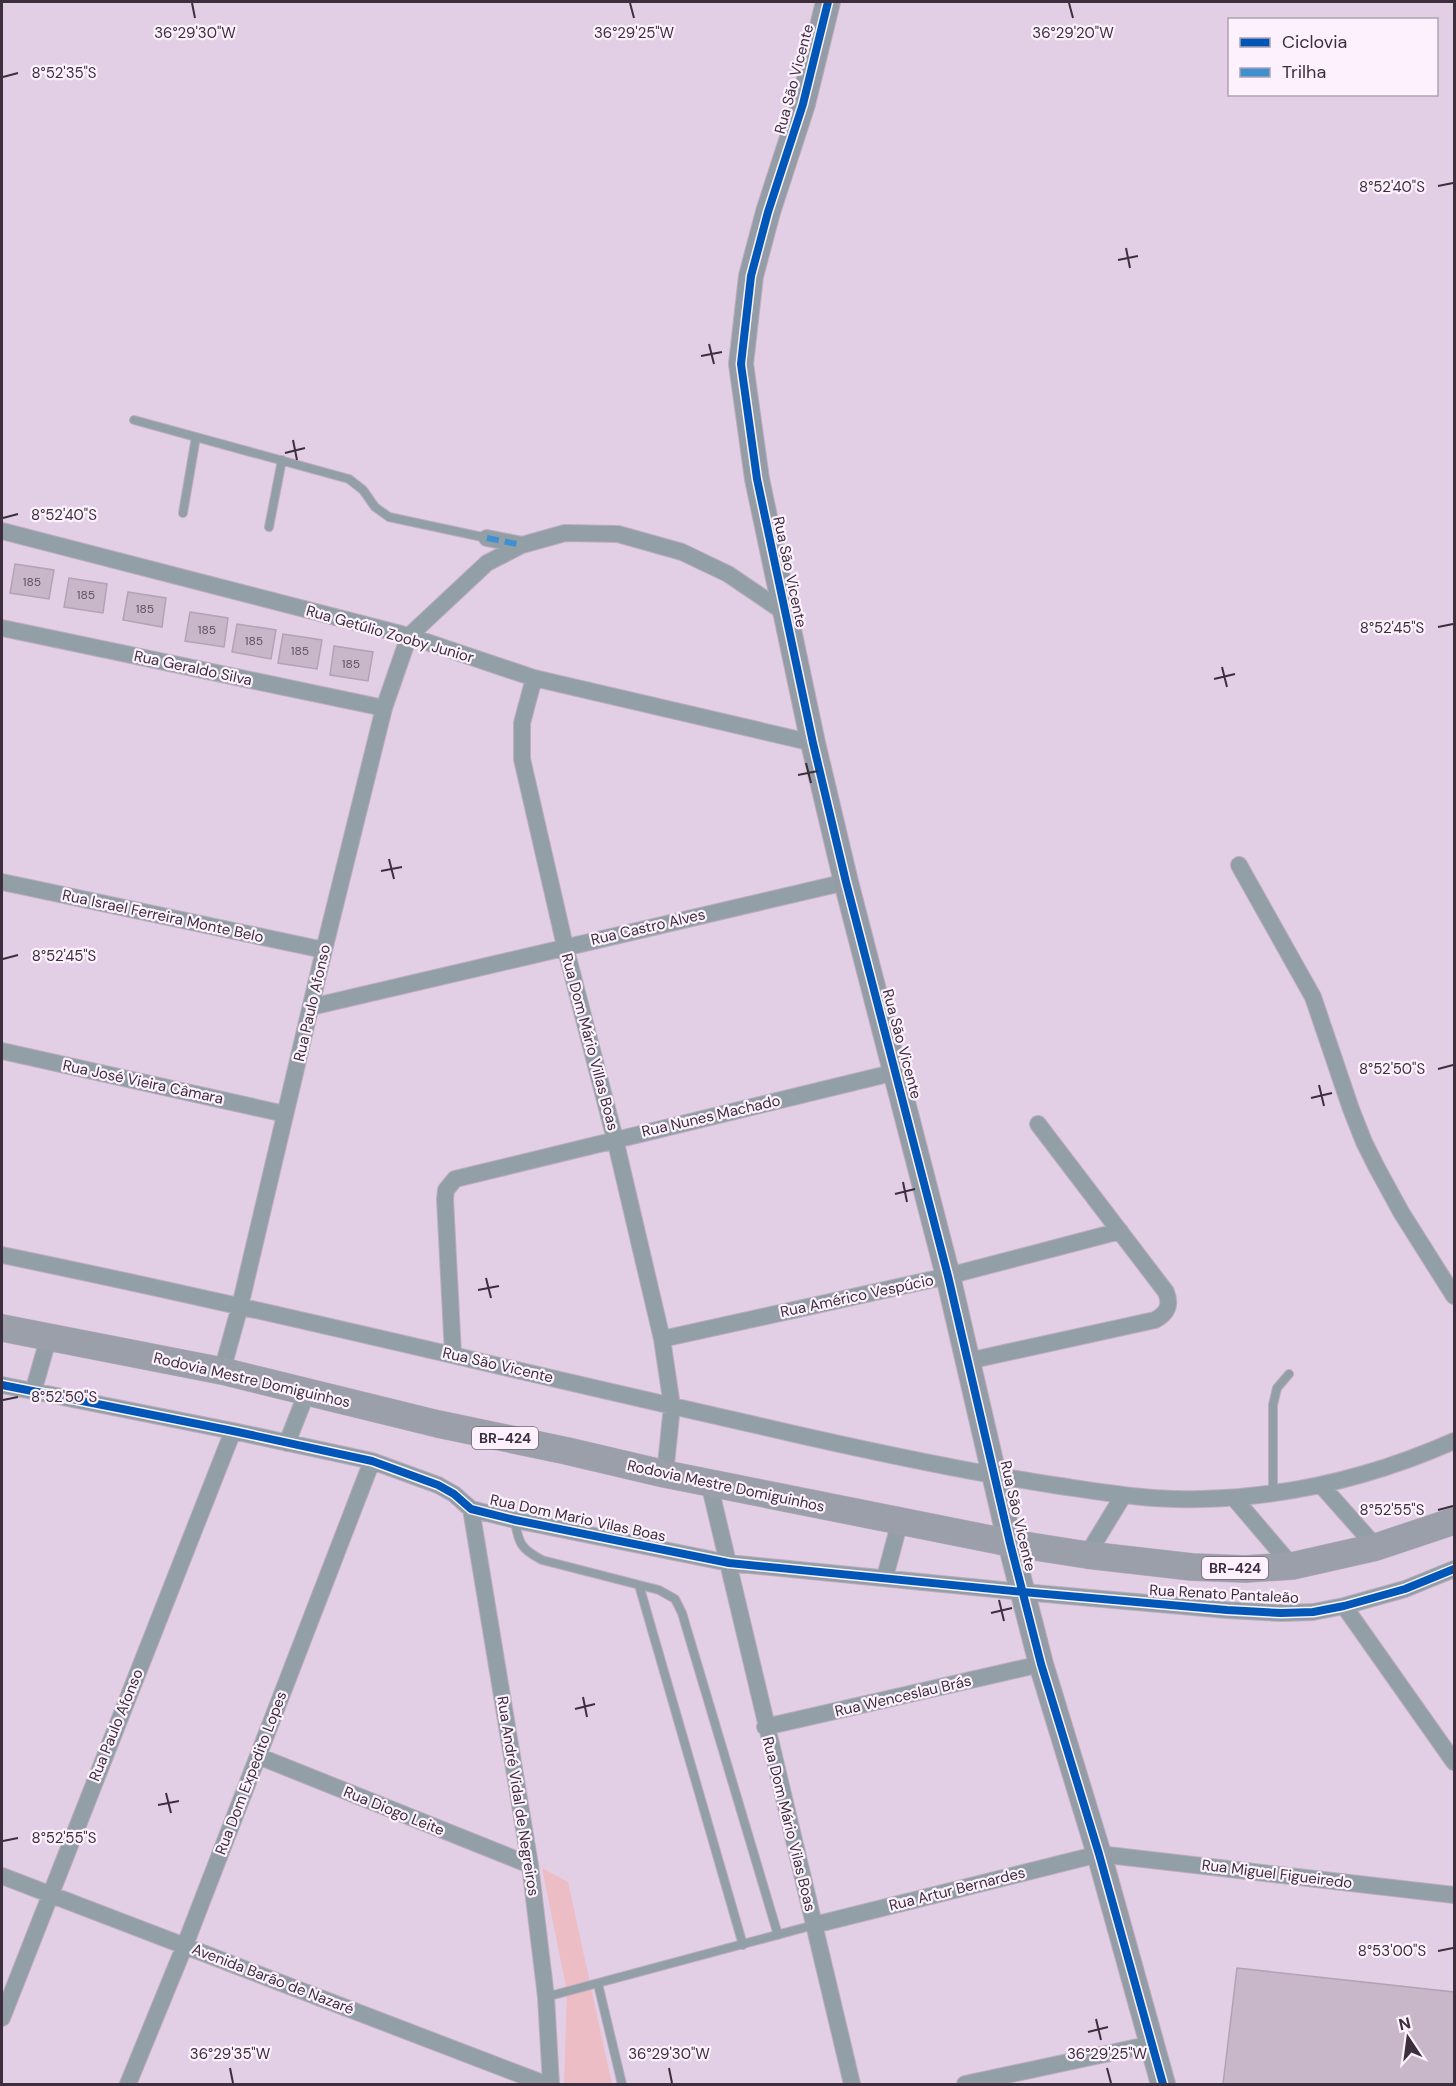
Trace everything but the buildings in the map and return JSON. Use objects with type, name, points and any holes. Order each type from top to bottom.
[{"type":"main road","name":"Rodovia Mestre Domiguinhos","points":[[2,1328],[222,1371],[438,1424],[664,1474],[1010,1543],[1087,1555],[1192,1567],[1246,1569],[1292,1566],[1376,1547],[1455,1521]]},
{"type":"street","name":"Rua São Vicente","points":[[828,2],[802,104],[768,212],[751,276],[741,364],[757,479],[784,612],[846,882],[948,1276],[1010,1543],[1041,1664],[1099,1854],[1163,2085]]},
{"type":"street","name":"Rua Getúlio Zooby Junior","points":[[2,531],[410,636],[534,678],[813,743]]},
{"type":"street","points":[[410,636],[487,563],[522,545],[564,533],[618,534],[682,552],[728,574],[784,612]]},
{"type":"street","points":[[487,538],[522,545]]},
{"type":"street","name":"Rua Geraldo Silva","points":[[2,628],[384,708]]},
{"type":"street","name":"Rua Paulo Afonso","points":[[222,1371],[240,1306],[384,708],[410,636]]},
{"type":"street","name":"Rua Dom Mário Villas Boas","points":[[534,678],[522,723],[522,759],[565,946],[615,1139],[662,1338],[672,1407],[664,1474]]},
{"type":"street","points":[[1239,865],[1313,997],[1351,1109],[1372,1159],[1401,1212],[1455,1296]]},
{"type":"street","name":"Rua Israel Ferreira Monte Belo","points":[[2,882],[324,950]]},
{"type":"street","name":"Rua Castro Alves","points":[[311,1007],[846,882]]},
{"type":"street","name":"Rua José Vieira Câmara","points":[[2,1051],[285,1114]]},
{"type":"street","name":"Rua Nunes Machado","points":[[453,1354],[445,1199],[449,1184],[455,1179],[896,1072]]},
{"type":"street","points":[[968,1361],[1155,1320],[1162,1316],[1169,1304],[1166,1292],[1038,1124]]},
{"type":"street","name":"Rua Américo Vespúcio","points":[[662,1338],[948,1276],[1120,1231]]},
{"type":"street","name":"Rua São Vicente","points":[[2,1255],[453,1354],[672,1407],[995,1477]]},
{"type":"street","points":[[33,1392],[49,1336]]},
{"type":"street","name":"Rua Dom Mario Vilas Boas","points":[[2,1385],[372,1461],[438,1485],[454,1494],[471,1509],[515,1520],[729,1563],[1023,1592]]},
{"type":"street","points":[[287,1443],[307,1392]]},
{"type":"street","name":"Rua Paulo Afonso","points":[[2,2019],[49,1894],[233,1431]]},
{"type":"street","points":[[995,1477],[1124,1496],[1168,1499],[1234,1498],[1321,1485],[1384,1468],[1455,1441]]},
{"type":"street","name":"Rua Dom Expedito Lopes","points":[[128,2085],[185,1945],[372,1461]]},
{"type":"street","name":"Rua Dom Mário Vilas Boas","points":[[709,1483],[765,1727],[852,2085]]},
{"type":"street","points":[[1321,1485],[1376,1547]]},
{"type":"street","points":[[1087,1555],[1124,1496]]},
{"type":"street","points":[[1234,1498],[1292,1566]]},
{"type":"street","name":"Rua André Vidal de Negreiros","points":[[471,1509],[531,1865],[546,1997],[551,2085]]},
{"type":"street","points":[[885,1577],[900,1521]]},
{"type":"street","name":"Rua Renato Pantaleão","points":[[1023,1592],[1216,1610],[1313,1612],[1405,1589],[1455,1569]]},
{"type":"street","points":[[1344,1606],[1455,1762]]},
{"type":"street","name":"Rua Wenceslau Brás","points":[[765,1727],[1041,1664]]},
{"type":"street","name":"Rua Diogo Leite","points":[[258,1756],[531,1865]]},
{"type":"street","name":"Rua Miguel Figueiredo","points":[[1099,1854],[1455,1895]]},
{"type":"street","name":"Rua Artur Bernardes","points":[[814,1925],[1099,1854]]},
{"type":"street","name":"Avenida Barão de Nazaré","points":[[2,1876],[544,2085]]},
{"type":"street","points":[[965,2085],[1152,2044]]},
{"type":"lane","points":[[134,420],[349,478],[363,490],[375,507],[390,517],[487,538]]},
{"type":"lane","points":[[183,513],[196,437]]},
{"type":"lane","points":[[269,527],[282,460]]},
{"type":"lane","points":[[1273,1492],[1273,1405],[1277,1388],[1289,1374]]},
{"type":"lane","points":[[515,1520],[517,1537],[526,1552],[542,1560],[659,1590],[675,1599],[682,1613],[778,1935]]},
{"type":"lane","points":[[639,1585],[742,1945]]},
{"type":"lane","points":[[546,1997],[814,1925]]},
{"type":"lane","points":[[598,1984],[622,2085]]},
{"type":"shaded area","points":[[542,1868],[568,1882],[612,2084],[564,2084],[567,1992]]},
{"type":"marked path","points":[[487,538],[522,545]]},
{"type":"cycle path","points":[[828,2],[803,104],[768,212],[751,276],[741,364],[757,479],[813,743],[846,882],[948,1276],[1010,1543],[1041,1664],[1099,1854],[1163,2084]]},
{"type":"cycle path","points":[[2,1385],[372,1461],[438,1485],[454,1494],[471,1509],[729,1563],[1023,1592],[1281,1613],[1313,1612],[1344,1606],[1405,1589],[1454,1569]]}]
